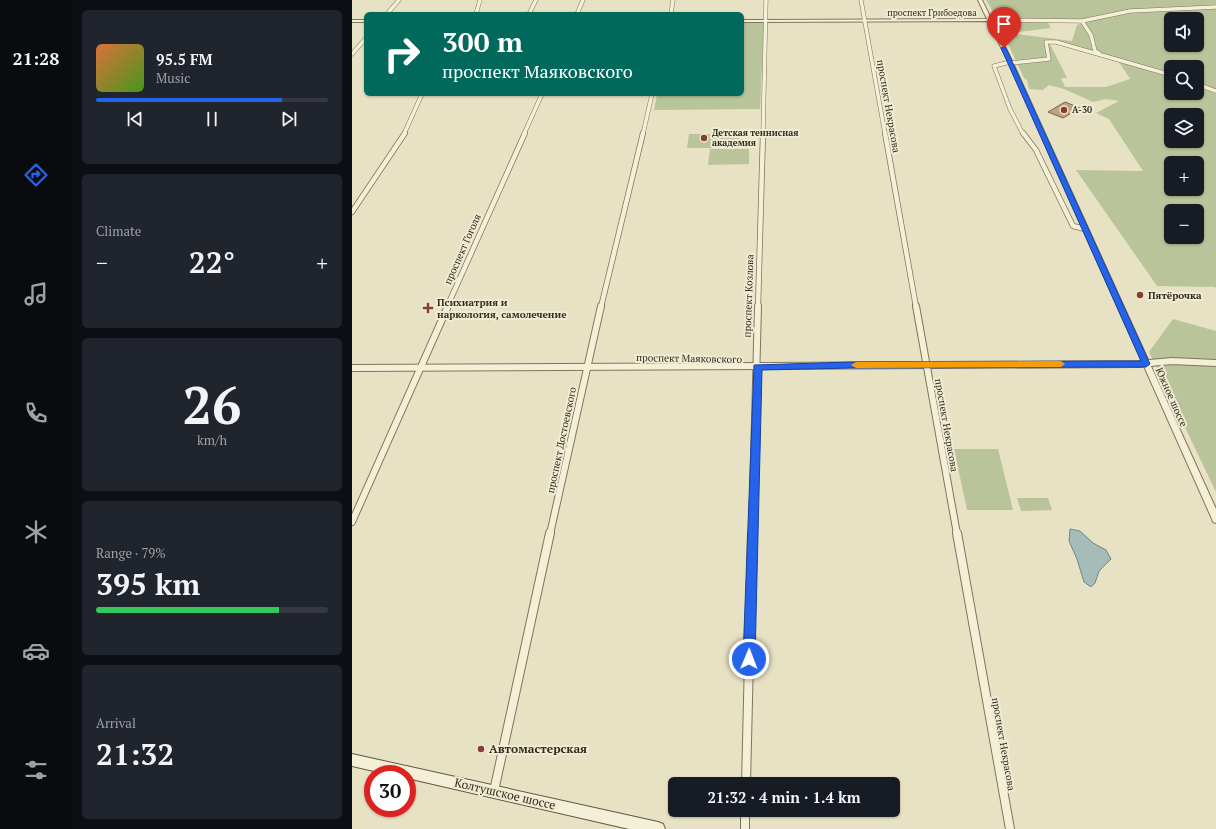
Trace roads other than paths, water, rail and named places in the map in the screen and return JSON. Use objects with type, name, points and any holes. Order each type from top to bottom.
[{"type":"main road","name":"Колтушское шоссе","points":[[352,760],[658,829]]},
{"type":"street","points":[[389,12],[399,0]]},
{"type":"street","points":[[477,12],[480,0]]},
{"type":"street","points":[[530,12],[536,0]]},
{"type":"street","points":[[578,12],[583,0]]},
{"type":"street","points":[[671,12],[673,0]]},
{"type":"street","name":"проспект Козлова","points":[[746,777],[767,21],[766,0]]},
{"type":"street","name":"проспект Некрасова","points":[[860,0],[1010,829]]},
{"type":"street","name":"Южное шоссе","points":[[980,0],[1011,63],[1216,519]]},
{"type":"street","name":"проспект Грибоедова","points":[[744,21],[1082,21],[1130,11],[1216,7]]},
{"type":"street","points":[[352,21],[364,21]]},
{"type":"street","points":[[1082,21],[1093,38],[1095,51],[1100,54]]},
{"type":"street","points":[[352,54],[364,40]]},
{"type":"street","points":[[1085,229],[1073,226],[1036,150],[1025,137],[1010,109],[994,66],[1050,59],[1046,42],[1056,42],[1142,65],[1164,73]]},
{"type":"street","points":[[1204,86],[1216,90]]},
{"type":"street","points":[[352,212],[406,131],[421,96]]},
{"type":"street","name":"проспект Гоголя","points":[[352,522],[541,96]]},
{"type":"street","name":"проспект Достоевского","points":[[494,791],[587,366],[652,96]]},
{"type":"street","name":"проспект Маяковского","points":[[352,368],[587,366],[758,367],[1146,364],[1172,362],[1216,363]]},
{"type":"street","points":[[745,817],[745,829]]},
{"type":"water","points":[[1070,529],[1080,531],[1093,543],[1106,550],[1111,559],[1099,571],[1095,583],[1091,587],[1084,582],[1077,559],[1069,541]]},
{"type":"place","name":"А-30","points":[[1064,110]]},
{"type":"place","name":"Детская теннисная академия","points":[[704,138]]},
{"type":"place","name":"Пятёрочка","points":[[1140,295]]},
{"type":"place","name":"Психиатрия и наркология, самолечение","points":[[428,308]]},
{"type":"place","name":"Автомастерская","points":[[481,749]]}]
